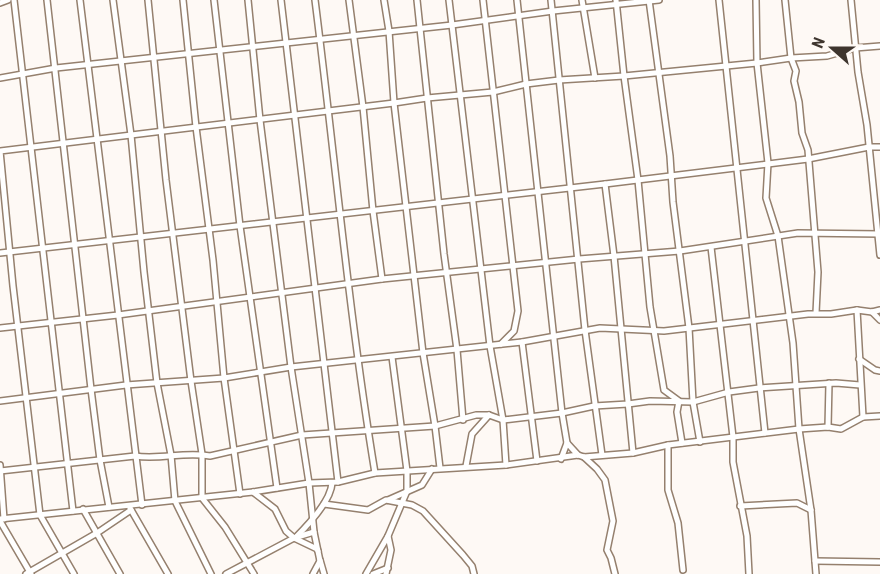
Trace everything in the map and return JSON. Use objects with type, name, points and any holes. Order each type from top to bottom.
[{"type":"street","points":[[0,3],[8,0]]},
{"type":"street","points":[[14,0],[73,511]]},
{"type":"street","points":[[47,0],[100,460],[109,507]]},
{"type":"street","points":[[80,0],[142,505]]},
{"type":"street","points":[[113,0],[131,135],[157,383],[171,455],[175,501],[210,574]]},
{"type":"street","points":[[148,0],[190,381],[202,454],[202,498],[218,518],[254,574]]},
{"type":"street","points":[[183,0],[224,378],[240,494]]},
{"type":"street","points":[[214,0],[240,226],[277,488]]},
{"type":"street","points":[[248,0],[281,294],[320,561],[314,574]]},
{"type":"street","points":[[281,0],[333,432],[335,483],[324,504],[294,538]]},
{"type":"street","points":[[315,0],[348,285],[375,472]]},
{"type":"street","points":[[349,0],[382,279]]},
{"type":"street","points":[[384,0],[423,353],[440,468]]},
{"type":"street","points":[[417,0],[463,420]]},
{"type":"street","points":[[449,0],[490,346],[503,420],[506,465]]},
{"type":"street","points":[[483,0],[518,311],[518,321],[514,332],[500,345]]},
{"type":"street","points":[[517,0],[567,443],[561,459]]},
{"type":"street","points":[[551,0],[585,330],[602,455]]},
{"type":"street","points":[[582,0],[596,78]]},
{"type":"street","points":[[0,78],[56,68],[452,25],[616,3],[659,0]]},
{"type":"street","points":[[719,0],[765,433]]},
{"type":"street","points":[[756,0],[757,63],[768,163],[766,198],[778,236],[797,386],[799,429],[811,510],[816,573],[809,574]]},
{"type":"street","points":[[785,0],[790,58],[796,71],[794,81],[808,159],[818,272],[816,313]]},
{"type":"street","points":[[851,0],[880,255]]},
{"type":"street","points":[[650,1],[689,328],[693,402],[700,442]]},
{"type":"street","points":[[616,3],[638,180],[653,331],[664,390],[679,401]]},
{"type":"street","points":[[74,574],[40,515],[9,252],[0,151],[493,92],[526,84],[559,80],[660,73],[827,56],[855,48],[880,46]]},
{"type":"street","points":[[0,253],[605,184],[808,159],[869,147],[880,147]]},
{"type":"street","points":[[605,184],[633,453]]},
{"type":"street","points":[[0,328],[315,290],[382,279],[680,251],[815,232],[879,234]]},
{"type":"street","points":[[711,247],[734,437],[733,462],[747,536],[749,574]]},
{"type":"street","points":[[857,310],[863,417]]},
{"type":"street","points":[[0,401],[126,385],[224,378],[324,363],[500,345],[600,328],[653,331],[816,313],[880,310]]},
{"type":"street","points":[[872,312],[880,320]]},
{"type":"street","points":[[522,342],[537,461]]},
{"type":"street","points":[[366,574],[388,536],[407,491],[407,471],[392,357]]},
{"type":"street","points":[[859,359],[880,371]]},
{"type":"street","points":[[130,508],[97,533],[29,573],[1,520],[0,469],[135,456],[153,459],[171,455],[210,456],[302,435],[435,426],[476,415],[489,415],[503,420],[562,413],[594,406],[650,401],[693,402],[729,392],[759,388],[829,383],[860,385]]},
{"type":"street","points":[[828,427],[829,383]]},
{"type":"street","points":[[679,401],[677,412],[682,443]]},
{"type":"street","points":[[466,466],[472,434],[489,415]]},
{"type":"street","points":[[1,520],[83,509],[130,508],[309,483],[335,483],[375,472],[506,465],[581,456],[633,453],[682,443],[799,429],[846,427],[863,417],[880,416]]},
{"type":"street","points":[[567,443],[597,469],[605,480],[613,521],[607,550],[615,574]]},
{"type":"street","points":[[668,445],[668,490],[678,523],[683,570]]},
{"type":"street","points":[[324,504],[368,510],[422,484],[432,469]]},
{"type":"street","points":[[253,492],[275,509],[286,531],[294,538],[317,549],[324,574]]},
{"type":"street","points":[[740,506],[797,503],[809,496]]},
{"type":"street","points":[[386,500],[412,505],[423,512],[472,566],[474,574]]},
{"type":"street","points":[[797,503],[811,510]]},
{"type":"street","points":[[130,508],[168,574]]},
{"type":"street","points":[[83,509],[120,574]]},
{"type":"street","points":[[226,574],[294,538],[314,532]]},
{"type":"street","points":[[373,574],[387,571],[391,550],[388,536]]},
{"type":"street","points":[[815,561],[880,562]]}]
